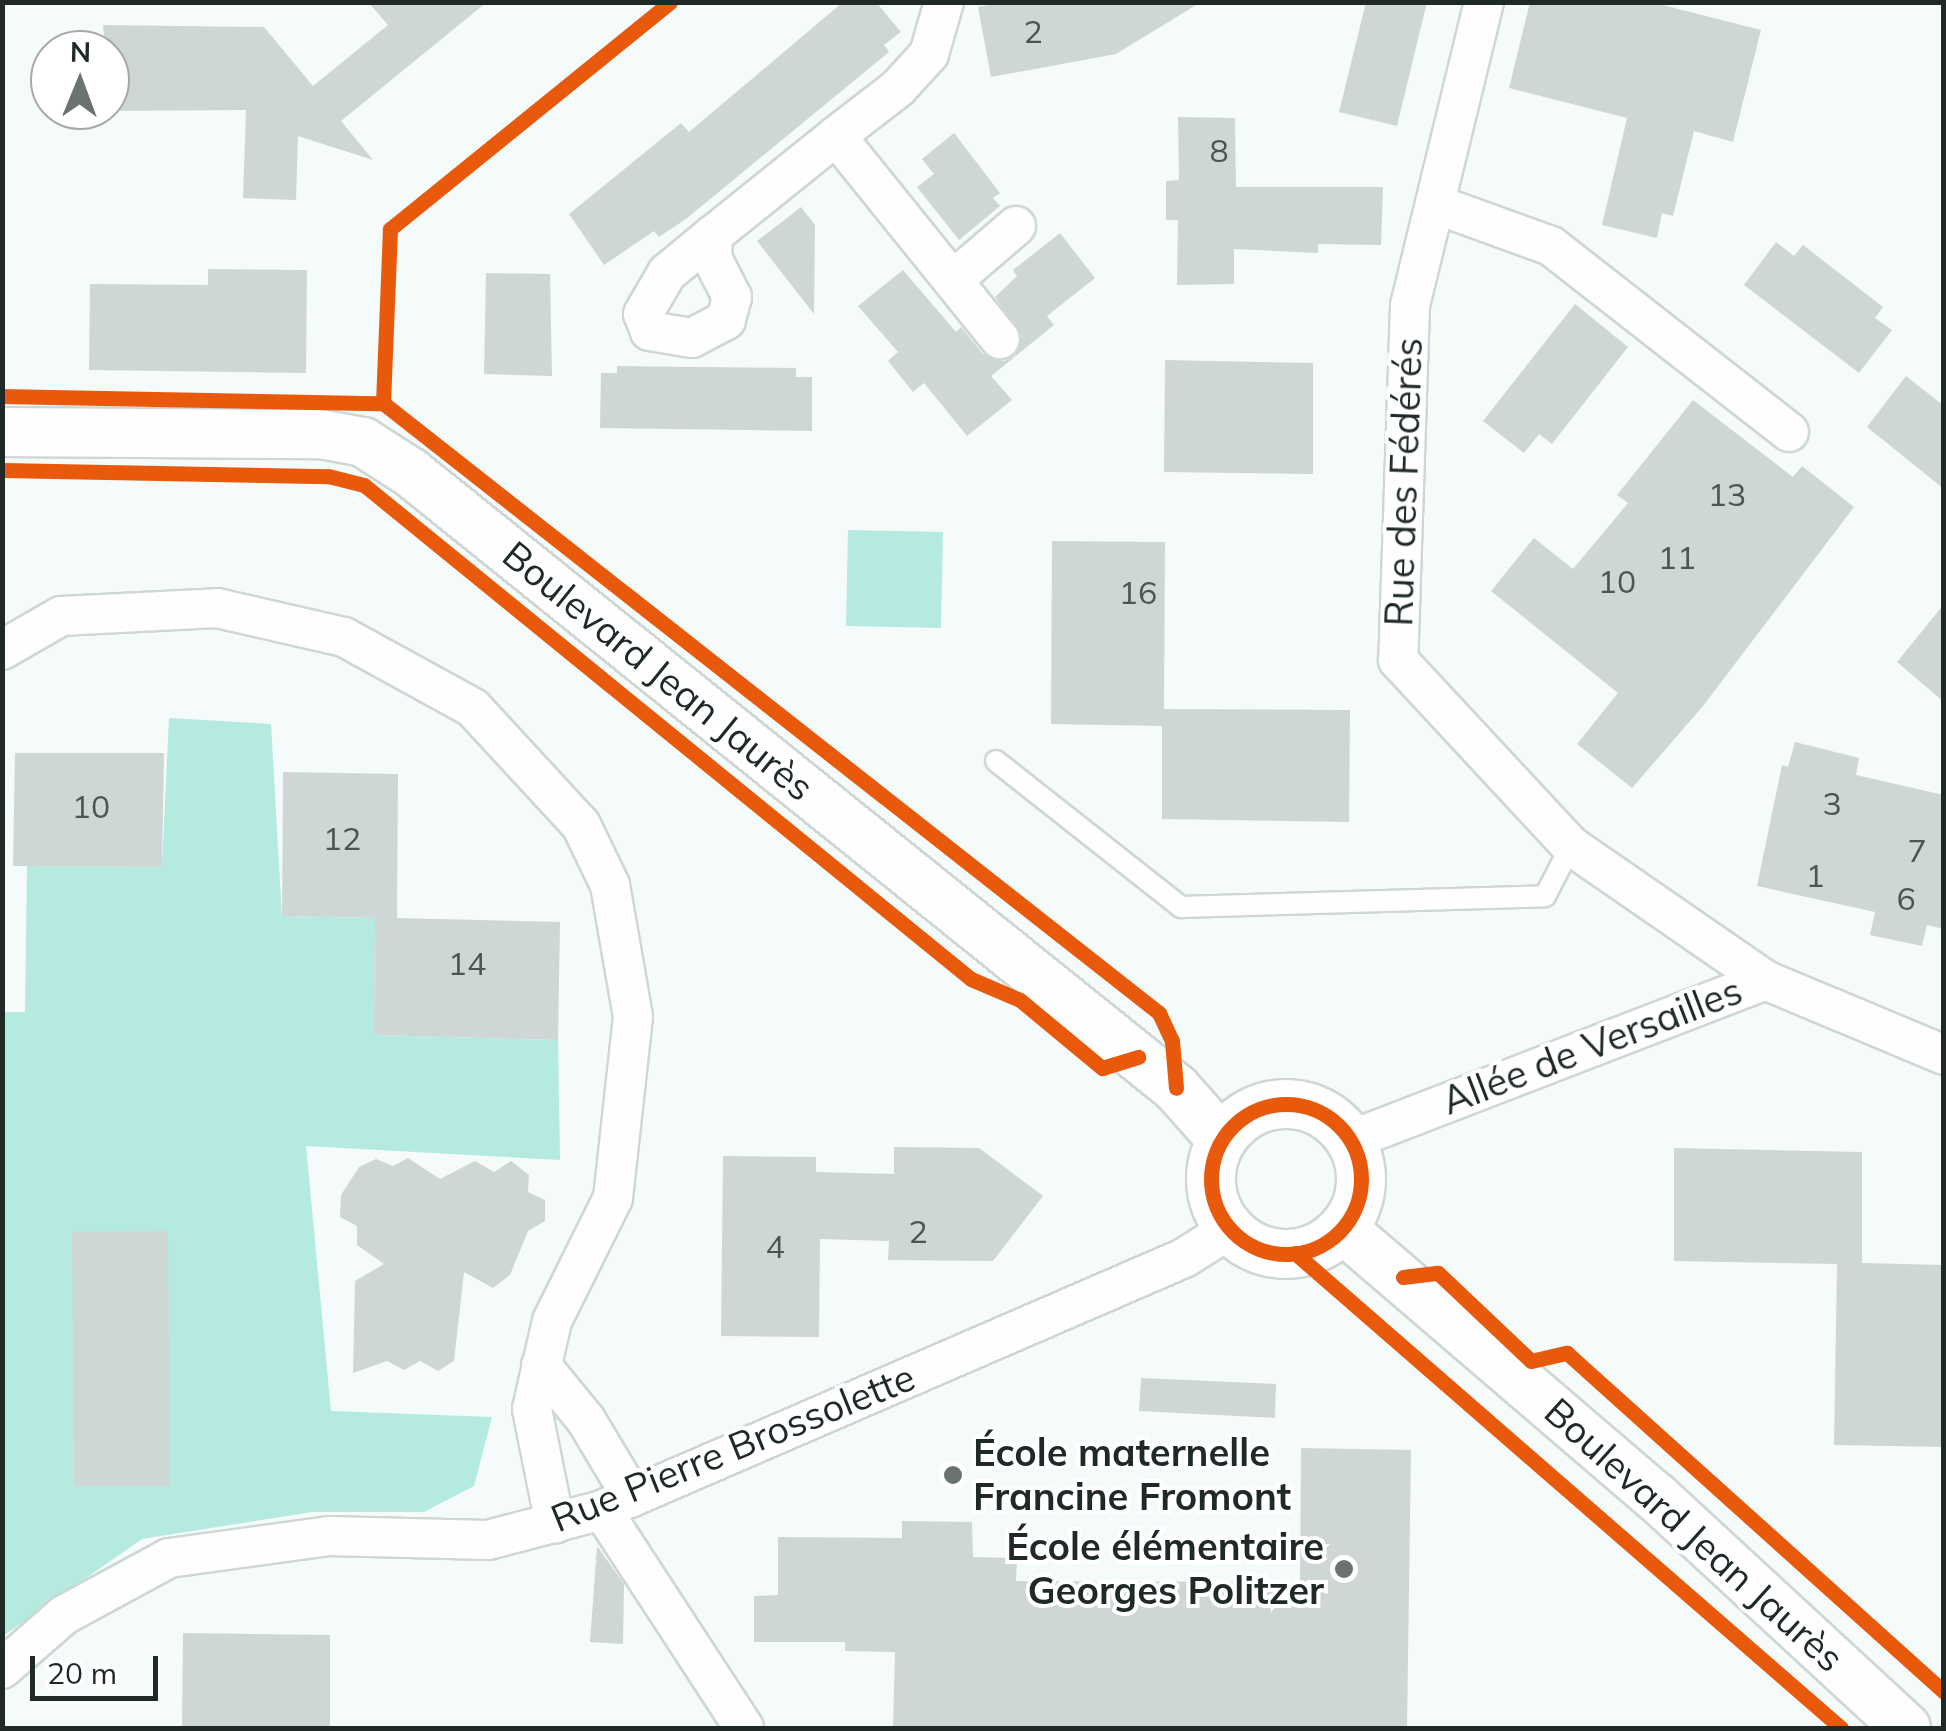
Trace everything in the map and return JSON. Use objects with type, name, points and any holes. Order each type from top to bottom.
[{"type":"street","points":[[713,235],[836,136],[929,54],[944,2]]},
{"type":"street","name":"Rue des Fédérés","points":[[1484,2],[1410,306],[1398,660],[1571,846],[1765,980]]},
{"type":"street","points":[[836,136],[1000,338]]},
{"type":"street","points":[[1434,204],[1551,246],[1789,432]]},
{"type":"street","points":[[954,280],[1016,226]]},
{"type":"street","name":"Boulevard Jean Jaurès","points":[[2,432],[320,434],[363,442],[410,472],[1176,1088],[1222,1140]]},
{"type":"street","points":[[2,650],[61,616],[216,608],[344,638],[473,708],[581,825],[610,885],[633,1017],[627,1102],[613,1198],[552,1321],[532,1410],[555,1524]]},
{"type":"street","name":"Allée de Versailles","points":[[1350,1140],[1765,980],[1944,1055]]},
{"type":"street","points":[[1286,1104],[1334,1120],[1350,1140],[1361,1189],[1343,1229],[1318,1247],[1283,1253],[1248,1244],[1230,1229],[1211,1186],[1222,1140],[1261,1108],[1286,1104]]},
{"type":"street","name":"Rue Pierre Brossolette","points":[[2,1669],[64,1615],[169,1558],[329,1536],[488,1540],[617,1504],[1184,1258],[1230,1229]]},
{"type":"street","name":"Boulevard Jean Jaurès","points":[[1343,1229],[1656,1498],[1889,1723]]},
{"type":"street","points":[[541,1366],[586,1420],[617,1504],[675,1628],[744,1728]]},
{"type":"lane","points":[[996,760],[1180,907],[1545,896],[1571,846]]},
{"type":"green space","points":[[848,530],[943,532],[941,628],[846,626]]},
{"type":"green space","points":[[169,718],[271,724],[282,916],[375,918],[374,1035],[558,1040],[560,1160],[306,1146],[331,1411],[492,1417],[474,1486],[424,1512],[312,1512],[142,1539],[3,1636],[2,1012],[25,1012],[27,866],[162,867]]},
{"type":"building","points":[[368,2],[487,2],[341,121],[373,160],[298,136],[296,200],[243,198],[246,110],[130,111],[130,30],[103,30],[103,25],[264,27],[313,86],[388,25]]},
{"type":"building","points":[[843,2],[876,2],[901,32],[884,45],[889,52],[686,219],[659,237],[654,231],[604,265],[569,214],[681,123],[689,132]]},
{"type":"building","points":[[1004,2],[1201,2],[1116,54],[991,77],[978,7]]},
{"type":"building","points":[[1366,2],[1427,2],[1397,126],[1339,112]]},
{"type":"building","points":[[1530,2],[1651,2],[1761,30],[1733,142],[1694,131],[1673,216],[1662,213],[1657,238],[1602,225],[1627,118],[1509,88]]},
{"type":"building","points":[[1178,117],[1235,118],[1236,187],[1383,187],[1381,245],[1318,244],[1318,253],[1234,249],[1234,284],[1177,285],[1178,220],[1166,220],[1166,181],[1179,180]]},
{"type":"building","points":[[954,133],[1000,193],[993,198],[1000,206],[959,240],[917,187],[934,174],[922,159]]},
{"type":"building","points":[[801,207],[815,225],[814,314],[757,241]]},
{"type":"building","points":[[1060,233],[1095,278],[1047,316],[1054,325],[991,376],[1012,400],[967,436],[924,383],[913,392],[888,361],[898,352],[858,306],[903,270],[956,332],[961,327],[983,354],[1004,361],[1015,356],[1022,336],[995,297],[1017,276],[1013,270]]},
{"type":"building","points":[[1776,242],[1794,256],[1803,245],[1883,307],[1875,318],[1892,330],[1859,373],[1744,285]]},
{"type":"building","points":[[208,269],[307,270],[306,373],[89,370],[90,284],[208,285]]},
{"type":"building","points":[[486,273],[550,274],[552,376],[484,374]]},
{"type":"building","points":[[1575,304],[1628,347],[1552,444],[1539,434],[1524,453],[1483,421]]},
{"type":"building","points":[[1165,360],[1313,363],[1313,474],[1164,472]]},
{"type":"building","points":[[617,366],[796,368],[796,377],[812,377],[812,431],[600,428],[601,373],[617,373]]},
{"type":"building","points":[[1906,376],[1944,406],[1944,489],[1867,427]]},
{"type":"building","points":[[1693,400],[1793,477],[1802,466],[1854,507],[1703,706],[1632,788],[1577,744],[1618,693],[1491,591],[1534,538],[1573,569],[1628,503],[1617,495]]},
{"type":"building","points":[[1052,541],[1165,542],[1164,709],[1350,710],[1349,822],[1162,819],[1162,726],[1051,724]]},
{"type":"building","points":[[1944,604],[1944,702],[1897,662]]},
{"type":"building","points":[[1795,742],[1859,758],[1856,775],[1944,795],[1944,929],[1927,925],[1922,946],[1870,935],[1875,912],[1757,886],[1782,765],[1788,767]]},
{"type":"building","points":[[15,753],[164,753],[162,867],[13,866]]},
{"type":"building","points":[[283,772],[398,774],[397,918],[560,922],[558,1040],[374,1035],[375,918],[282,916]]},
{"type":"building","points":[[894,1147],[979,1148],[1043,1196],[993,1261],[888,1260],[889,1241],[820,1239],[819,1337],[721,1336],[723,1156],[816,1157],[816,1172],[894,1174]]},
{"type":"building","points":[[1674,1148],[1862,1152],[1862,1263],[1944,1265],[1944,1447],[1834,1445],[1837,1264],[1674,1261]]},
{"type":"building","points":[[408,1158],[440,1179],[475,1161],[494,1172],[511,1161],[529,1175],[528,1192],[545,1200],[545,1221],[528,1231],[510,1275],[493,1288],[464,1272],[454,1361],[438,1371],[420,1361],[404,1370],[387,1361],[353,1373],[355,1281],[384,1264],[357,1245],[357,1226],[340,1217],[341,1195],[359,1167],[376,1159],[393,1166]]},
{"type":"building","points":[[168,1231],[170,1486],[74,1486],[72,1232]]},
{"type":"building","points":[[1141,1378],[1276,1384],[1275,1418],[1139,1411]]},
{"type":"building","points":[[1301,1448],[1411,1450],[1407,1728],[893,1728],[895,1652],[845,1651],[845,1642],[754,1642],[754,1596],[778,1595],[778,1537],[902,1538],[902,1521],[972,1522],[973,1557],[1017,1558],[1016,1581],[1300,1582]]},
{"type":"building","points":[[597,1546],[624,1584],[623,1644],[590,1642]]},
{"type":"building","points":[[183,1633],[330,1635],[330,1728],[182,1728]]},
{"type":"cycle path","points":[[383,403],[390,229],[670,2]]},
{"type":"cycle path","points":[[2,396],[383,403],[1159,1013],[1172,1041],[1176,1088]]},
{"type":"cycle path","points":[[2,470],[328,476],[364,485],[971,979],[1020,1000],[1102,1068],[1138,1057]]},
{"type":"cycle path","points":[[1286,1104],[1315,1110],[1339,1126],[1355,1150],[1361,1179],[1355,1208],[1339,1232],[1315,1248],[1286,1254],[1257,1248],[1233,1232],[1217,1208],[1211,1179],[1217,1150],[1233,1126],[1257,1110],[1286,1104]]},
{"type":"cycle path","points":[[1295,1253],[1841,1728]]},
{"type":"cycle path","points":[[1403,1277],[1438,1273],[1531,1361],[1567,1353],[1944,1692]]},
{"type":"place","name":"École maternelle Francine Fromont","points":[[953,1475]]},
{"type":"place","name":"École élémentaire Georges Politzer","points":[[1344,1569]]}]
